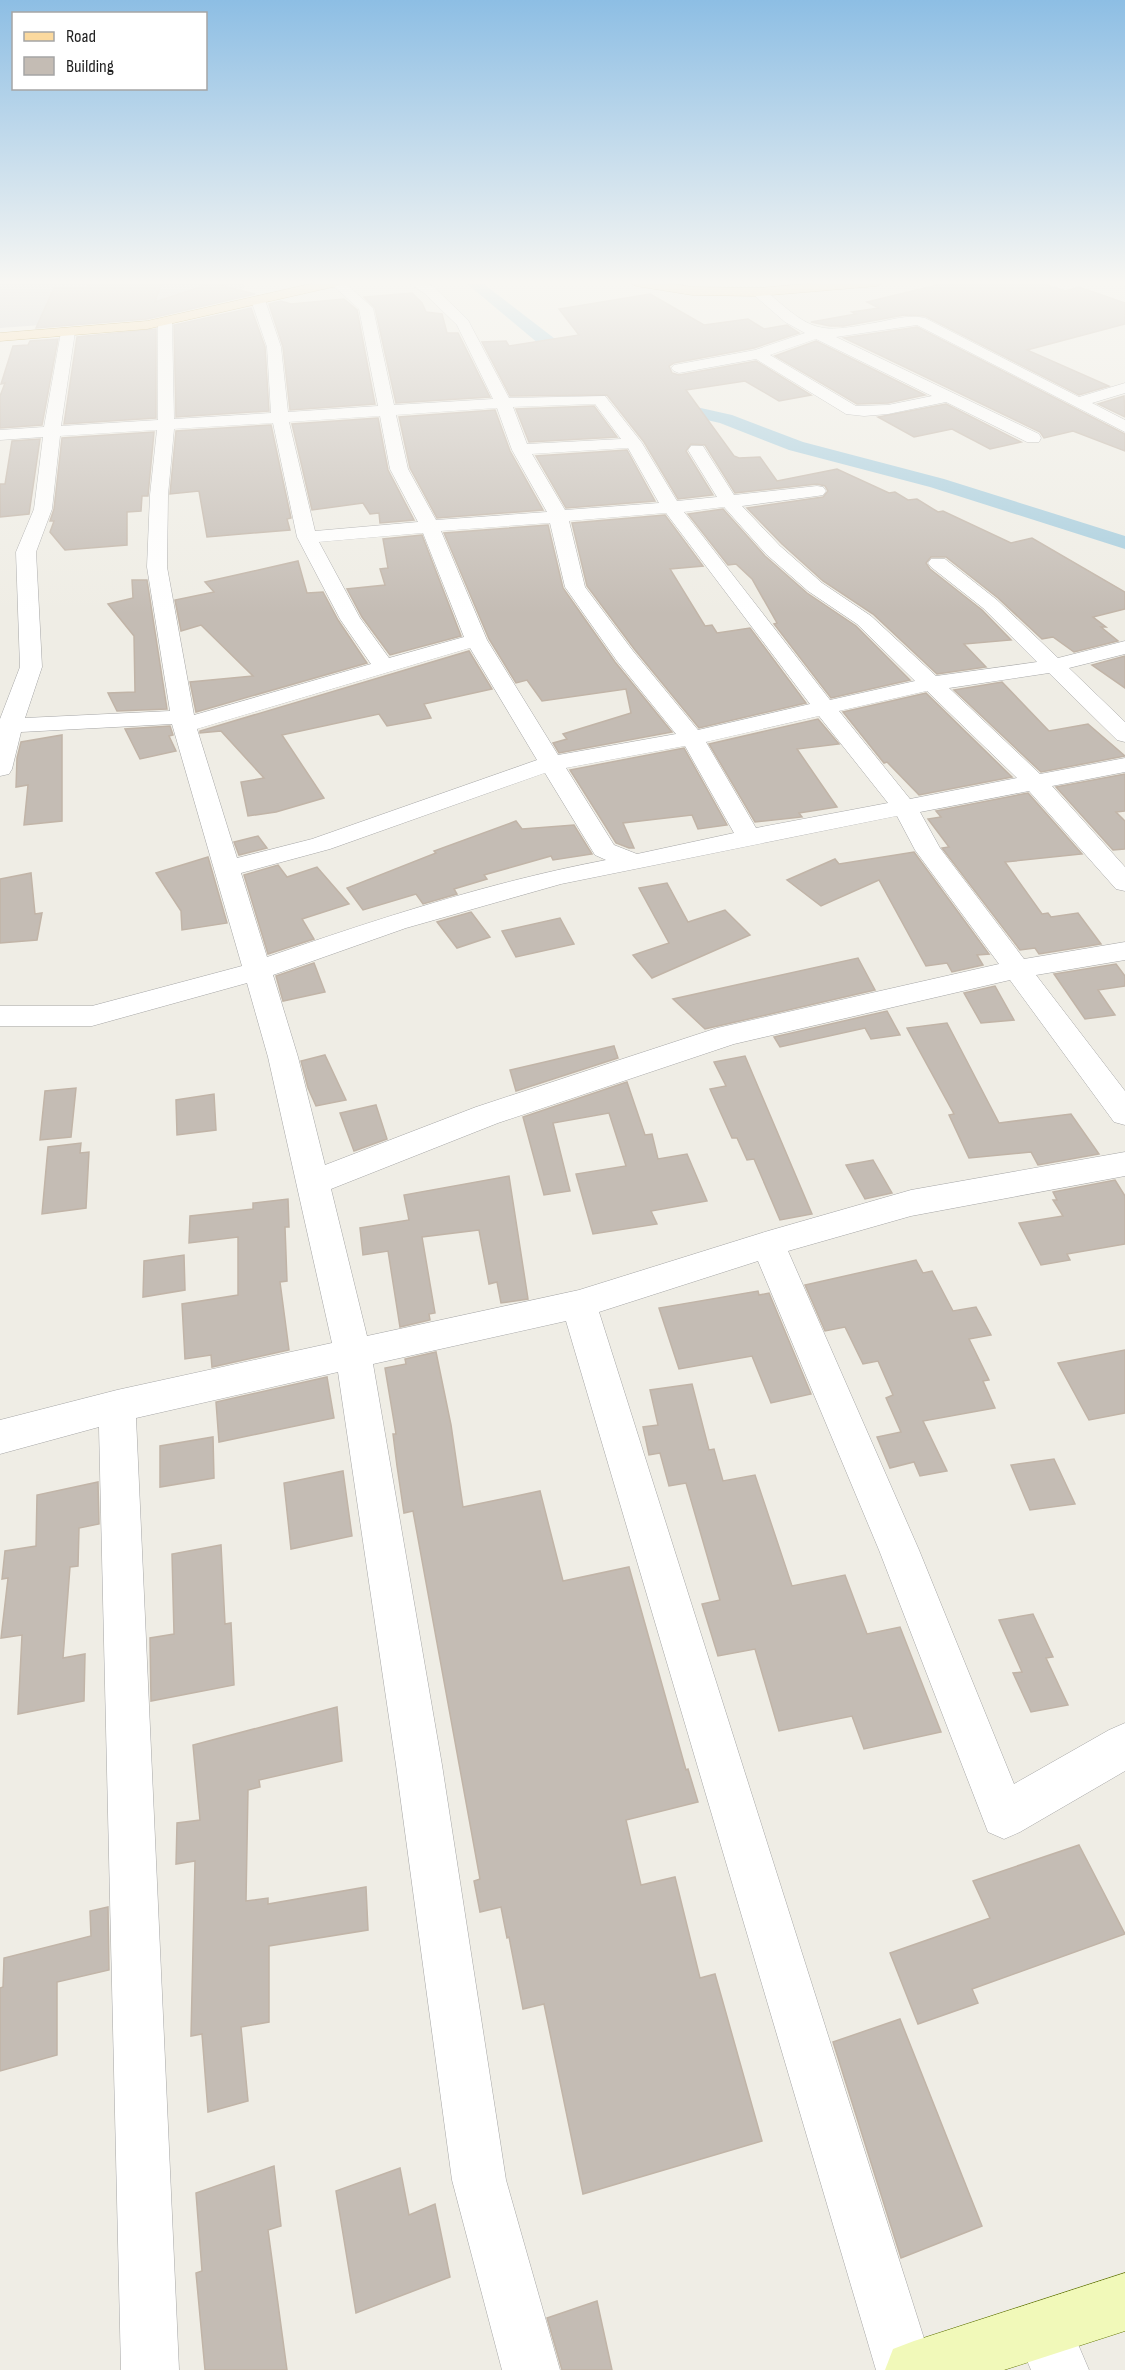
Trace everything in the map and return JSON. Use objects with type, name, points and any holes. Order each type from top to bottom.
[{"type":"street","points":[[0,769],[6,726],[32,667],[17,553],[43,509],[58,393]]},
{"type":"street","points":[[166,393],[166,425],[159,495],[157,567],[183,721],[282,1056],[353,1353],[417,1753],[479,2180],[531,2370]]},
{"type":"street","points":[[278,393],[280,418],[307,537],[350,619],[385,668]]},
{"type":"street","points":[[385,393],[399,469],[429,525],[476,640],[604,850],[635,862]]},
{"type":"street","points":[[498,393],[521,450],[558,515],[575,587],[625,656],[692,738],[749,837]]},
{"type":"street","points":[[822,393],[852,411],[866,412],[948,397]]},
{"type":"street","points":[[939,393],[1033,438]]},
{"type":"street","points":[[1061,393],[1125,427]]},
{"type":"street","points":[[1080,402],[1110,393]]},
{"type":"street","points":[[0,435],[599,399],[633,443],[671,507],[824,709],[905,808],[928,850],[1125,1114]]},
{"type":"street","points":[[521,450],[633,443]]},
{"type":"street","points":[[697,450],[730,503],[773,550],[815,587],[864,620],[1035,782],[1125,883]]},
{"type":"street","points":[[307,537],[429,525],[730,503],[817,491]]},
{"type":"street","points":[[938,563],[990,604],[1125,735]]},
{"type":"street","points":[[6,726],[183,721],[385,668],[476,640]]},
{"type":"street","points":[[226,869],[321,844],[551,763],[692,738],[930,684],[1052,666],[1125,647]]},
{"type":"street","points":[[0,1016],[92,1016],[256,971],[396,922],[557,877],[749,837],[1125,765]]},
{"type":"street","points":[[313,1183],[487,1114],[728,1035],[1019,969],[1125,951]]},
{"type":"street","points":[[0,1437],[117,1406],[579,1304],[768,1244],[911,1203],[1125,1164]]},
{"type":"street","points":[[768,1244],[899,1551],[1004,1816],[1125,1746]]},
{"type":"street","points":[[579,1304],[905,2370]]},
{"type":"street","points":[[117,1406],[150,2370]]},
{"type":"street","points":[[914,2370],[1052,2349],[1125,2302]]},
{"type":"building","points":[[1,393],[48,393],[42,425],[0,428]]},
{"type":"building","points":[[69,393],[156,393],[156,418],[64,424]]},
{"type":"building","points":[[175,393],[268,393],[269,411],[176,417]]},
{"type":"building","points":[[288,393],[373,393],[375,404],[290,410]]},
{"type":"building","points":[[394,393],[488,393],[490,397],[396,403]]},
{"type":"building","points":[[508,393],[688,393],[734,456],[739,458],[760,457],[777,481],[837,469],[889,493],[895,492],[908,500],[917,499],[938,512],[943,511],[1011,543],[1032,538],[1125,592],[1125,609],[1093,617],[1118,641],[1074,652],[1053,637],[1042,639],[998,598],[946,557],[931,557],[926,563],[930,569],[982,610],[1011,640],[964,644],[986,667],[937,674],[873,614],[823,581],[747,508],[823,497],[828,491],[825,486],[817,484],[735,493],[705,445],[691,444],[686,451],[713,495],[678,499],[644,442],[607,395],[510,396]]},
{"type":"building","points":[[765,393],[807,393],[811,395],[779,401]]},
{"type":"building","points":[[838,393],[920,393],[925,395],[888,403],[857,404]]},
{"type":"building","points":[[958,393],[1045,393],[1125,434],[1125,451],[1073,431],[1044,438],[1040,432]]},
{"type":"building","points":[[1124,396],[1125,417],[1098,404]]},
{"type":"building","points":[[946,404],[1021,442],[990,449],[952,429],[914,437],[878,417]]},
{"type":"building","points":[[594,406],[617,437],[529,442],[516,409]]},
{"type":"building","points":[[495,410],[510,451],[543,510],[437,518],[410,468],[399,417]]},
{"type":"building","points":[[378,418],[388,470],[414,520],[380,523],[379,513],[370,514],[363,503],[312,510],[292,424]]},
{"type":"building","points":[[271,425],[291,518],[287,519],[290,530],[207,537],[199,491],[170,494],[176,431]]},
{"type":"building","points":[[154,432],[148,496],[142,496],[141,511],[127,512],[127,545],[65,550],[50,532],[54,521],[50,521],[54,509],[62,438]]},
{"type":"building","points":[[40,439],[29,514],[0,517],[0,484],[5,484],[12,441]]},
{"type":"building","points":[[627,450],[655,501],[566,508],[536,456]]},
{"type":"building","points":[[723,509],[765,556],[807,593],[856,626],[910,680],[831,698],[774,624],[777,623],[752,579],[736,564],[728,565],[688,514]]},
{"type":"building","points":[[665,515],[703,566],[670,569],[705,626],[712,625],[717,633],[750,628],[806,703],[699,728],[635,650],[587,586],[572,523]]},
{"type":"building","points":[[548,525],[563,588],[615,662],[672,732],[559,753],[553,743],[567,739],[563,734],[631,713],[626,689],[542,701],[527,680],[516,683],[489,639],[444,533]]},
{"type":"building","points":[[422,535],[461,636],[390,655],[362,617],[347,589],[385,585],[380,569],[388,568],[383,539]]},
{"type":"building","points":[[298,561],[307,593],[323,592],[338,620],[367,663],[196,712],[190,682],[253,676],[201,625],[181,631],[175,600],[214,592],[205,582]]},
{"type":"building","points":[[132,580],[147,580],[167,709],[117,711],[108,693],[135,692],[134,636],[108,604],[133,598]]},
{"type":"building","points":[[469,651],[492,689],[424,704],[431,718],[387,726],[379,714],[282,735],[324,798],[276,812],[248,816],[241,782],[264,778],[221,731],[200,733],[200,731]]},
{"type":"building","points":[[1125,656],[1125,688],[1092,665]]},
{"type":"building","points":[[1002,682],[1049,731],[1088,724],[1125,756],[1041,772],[954,690]]},
{"type":"building","points":[[926,693],[1012,777],[919,795],[887,762],[884,763],[843,712]]},
{"type":"building","points":[[818,719],[839,744],[797,749],[837,807],[799,813],[802,817],[755,822],[709,744]]},
{"type":"building","points":[[170,726],[173,735],[169,736],[176,751],[140,759],[125,729]]},
{"type":"building","points":[[62,735],[62,821],[24,825],[28,785],[16,787],[17,758],[21,742]]},
{"type":"building","points":[[684,748],[727,825],[698,829],[692,815],[623,823],[634,848],[616,843],[570,770]]},
{"type":"building","points":[[1125,774],[1125,811],[1116,812],[1125,821],[1125,849],[1113,850],[1056,787]]},
{"type":"building","points":[[1028,793],[1082,854],[1005,862],[1042,914],[1048,913],[1051,917],[1078,913],[1101,944],[1039,954],[1035,948],[1020,950],[942,848],[949,847],[928,819],[941,817],[936,811]]},
{"type":"building","points":[[516,821],[522,829],[574,825],[592,854],[553,860],[551,856],[484,875],[487,879],[454,889],[457,894],[423,904],[416,894],[363,910],[347,888],[436,853],[434,851]]},
{"type":"building","points":[[258,836],[267,848],[239,855],[234,842]]},
{"type":"building","points":[[914,852],[989,954],[977,955],[983,965],[952,972],[947,963],[926,966],[879,880],[821,906],[787,880],[835,859],[839,864]]},
{"type":"building","points":[[208,857],[227,923],[182,930],[181,911],[156,873]]},
{"type":"building","points":[[278,865],[287,877],[317,867],[349,904],[302,919],[314,939],[268,954],[244,875]]},
{"type":"building","points":[[31,873],[35,914],[42,913],[37,940],[0,943],[0,879]]},
{"type":"building","points":[[667,883],[688,922],[725,910],[750,935],[652,978],[633,955],[669,943],[639,888]]},
{"type":"building","points":[[471,912],[490,937],[457,948],[437,922]]},
{"type":"building","points":[[560,918],[574,944],[516,957],[502,931]]},
{"type":"building","points":[[858,958],[875,990],[705,1029],[673,999]]},
{"type":"building","points":[[314,963],[325,992],[283,1001],[276,976]]},
{"type":"building","points":[[1116,964],[1125,976],[1125,986],[1098,990],[1115,1015],[1085,1019],[1054,974]]},
{"type":"building","points":[[995,986],[1014,1020],[981,1023],[964,993]]},
{"type":"building","points":[[887,1011],[900,1035],[871,1039],[865,1028],[780,1047],[774,1037]]},
{"type":"building","points":[[947,1023],[999,1123],[1071,1114],[1099,1154],[1038,1165],[1031,1152],[969,1158],[949,1115],[954,1114],[907,1028]]},
{"type":"building","points":[[614,1046],[618,1058],[516,1091],[510,1070]]},
{"type":"building","points":[[325,1055],[346,1100],[316,1106],[308,1088],[301,1061]]},
{"type":"building","points":[[745,1056],[812,1214],[780,1220],[754,1159],[747,1160],[737,1138],[732,1138],[710,1089],[726,1086],[714,1062]]},
{"type":"building","points":[[627,1082],[645,1135],[652,1134],[658,1159],[687,1154],[707,1201],[651,1211],[657,1224],[593,1234],[576,1174],[626,1166],[609,1113],[553,1123],[570,1191],[544,1195],[523,1117]]},
{"type":"building","points":[[76,1088],[71,1137],[40,1140],[45,1091]]},
{"type":"building","points":[[214,1094],[216,1130],[177,1135],[176,1100]]},
{"type":"building","points":[[376,1105],[387,1139],[354,1151],[340,1113]]},
{"type":"building","points":[[81,1143],[80,1153],[89,1152],[86,1208],[42,1214],[48,1147]]},
{"type":"building","points":[[873,1160],[892,1193],[865,1199],[846,1165]]},
{"type":"building","points":[[509,1176],[528,1299],[501,1303],[497,1282],[489,1284],[479,1230],[422,1237],[435,1313],[429,1314],[430,1320],[400,1327],[388,1251],[363,1255],[360,1228],[409,1220],[404,1195]]},
{"type":"building","points":[[1115,1180],[1125,1196],[1125,1244],[1067,1254],[1070,1260],[1041,1265],[1019,1223],[1063,1216],[1053,1200],[1057,1200],[1053,1192]]},
{"type":"building","points":[[288,1199],[289,1227],[285,1227],[287,1281],[280,1282],[289,1350],[212,1367],[211,1355],[185,1359],[182,1304],[238,1295],[238,1237],[189,1243],[190,1216],[253,1209],[253,1203]]},
{"type":"building","points":[[184,1255],[185,1290],[143,1297],[144,1261]]},
{"type":"building","points":[[916,1260],[923,1273],[932,1271],[953,1311],[976,1307],[991,1335],[969,1339],[989,1380],[983,1381],[995,1408],[923,1421],[947,1471],[920,1476],[914,1462],[890,1468],[877,1437],[901,1432],[886,1398],[893,1395],[878,1361],[863,1364],[845,1327],[825,1331],[805,1285]]},
{"type":"building","points":[[758,1291],[759,1295],[769,1293],[811,1394],[771,1403],[752,1356],[679,1369],[659,1308]]},
{"type":"building","points":[[1125,1350],[1125,1413],[1089,1420],[1058,1363]]},
{"type":"building","points":[[436,1352],[451,1425],[463,1507],[540,1491],[563,1581],[629,1567],[686,1770],[688,1769],[698,1802],[626,1820],[641,1885],[675,1877],[700,1978],[715,1974],[762,2141],[583,2194],[544,2004],[523,2009],[501,1907],[480,1912],[474,1881],[480,1879],[413,1511],[404,1513],[393,1434],[396,1434],[385,1368],[406,1364],[405,1359]]},
{"type":"building","points":[[327,1377],[334,1418],[219,1442],[216,1402]]},
{"type":"building","points":[[692,1384],[709,1450],[714,1449],[723,1481],[755,1475],[792,1586],[845,1575],[867,1634],[900,1627],[941,1732],[864,1749],[852,1716],[779,1731],[755,1649],[718,1656],[702,1604],[720,1600],[686,1483],[669,1486],[660,1453],[649,1455],[643,1427],[658,1425],[650,1390]]},
{"type":"building","points":[[213,1437],[214,1478],[160,1487],[160,1446]]},
{"type":"building","points":[[1054,1459],[1075,1504],[1030,1510],[1011,1465]]},
{"type":"building","points":[[343,1471],[352,1536],[291,1549],[284,1483]]},
{"type":"building","points":[[98,1482],[99,1524],[79,1528],[78,1566],[70,1567],[63,1658],[85,1654],[84,1701],[18,1714],[22,1635],[1,1638],[8,1578],[2,1579],[5,1551],[36,1546],[37,1495]]},
{"type":"building","points":[[221,1545],[225,1624],[231,1623],[234,1685],[151,1701],[150,1638],[174,1634],[172,1554]]},
{"type":"building","points":[[1033,1614],[1053,1657],[1046,1658],[1068,1705],[1031,1712],[1013,1673],[1022,1672],[999,1620]]},
{"type":"building","points":[[337,1707],[342,1761],[259,1780],[260,1787],[248,1790],[246,1901],[268,1898],[268,1904],[366,1887],[368,1930],[269,1946],[269,2022],[241,2027],[248,2101],[208,2112],[202,2034],[191,2036],[195,1861],[176,1864],[177,1823],[200,1820],[193,1745]]},
{"type":"building","points":[[1079,1845],[1125,1934],[972,1989],[978,2003],[918,2024],[890,1953],[990,1918],[973,1881]]},
{"type":"building","points":[[108,1907],[109,1970],[57,1982],[57,2055],[0,2071],[0,1988],[3,1987],[4,1958],[91,1936],[90,1911]]},
{"type":"building","points":[[900,2019],[982,2226],[901,2258],[833,2042]]},
{"type":"building","points":[[274,2166],[281,2226],[268,2230],[287,2370],[205,2370],[196,2273],[202,2271],[196,2193]]},
{"type":"building","points":[[400,2168],[409,2215],[435,2204],[450,2277],[356,2313],[336,2191]]},
{"type":"building","points":[[597,2301],[612,2370],[562,2370],[547,2318]]},
{"type":"waterway","points":[[656,403],[726,419],[796,446],[937,483],[1125,543]]}]
